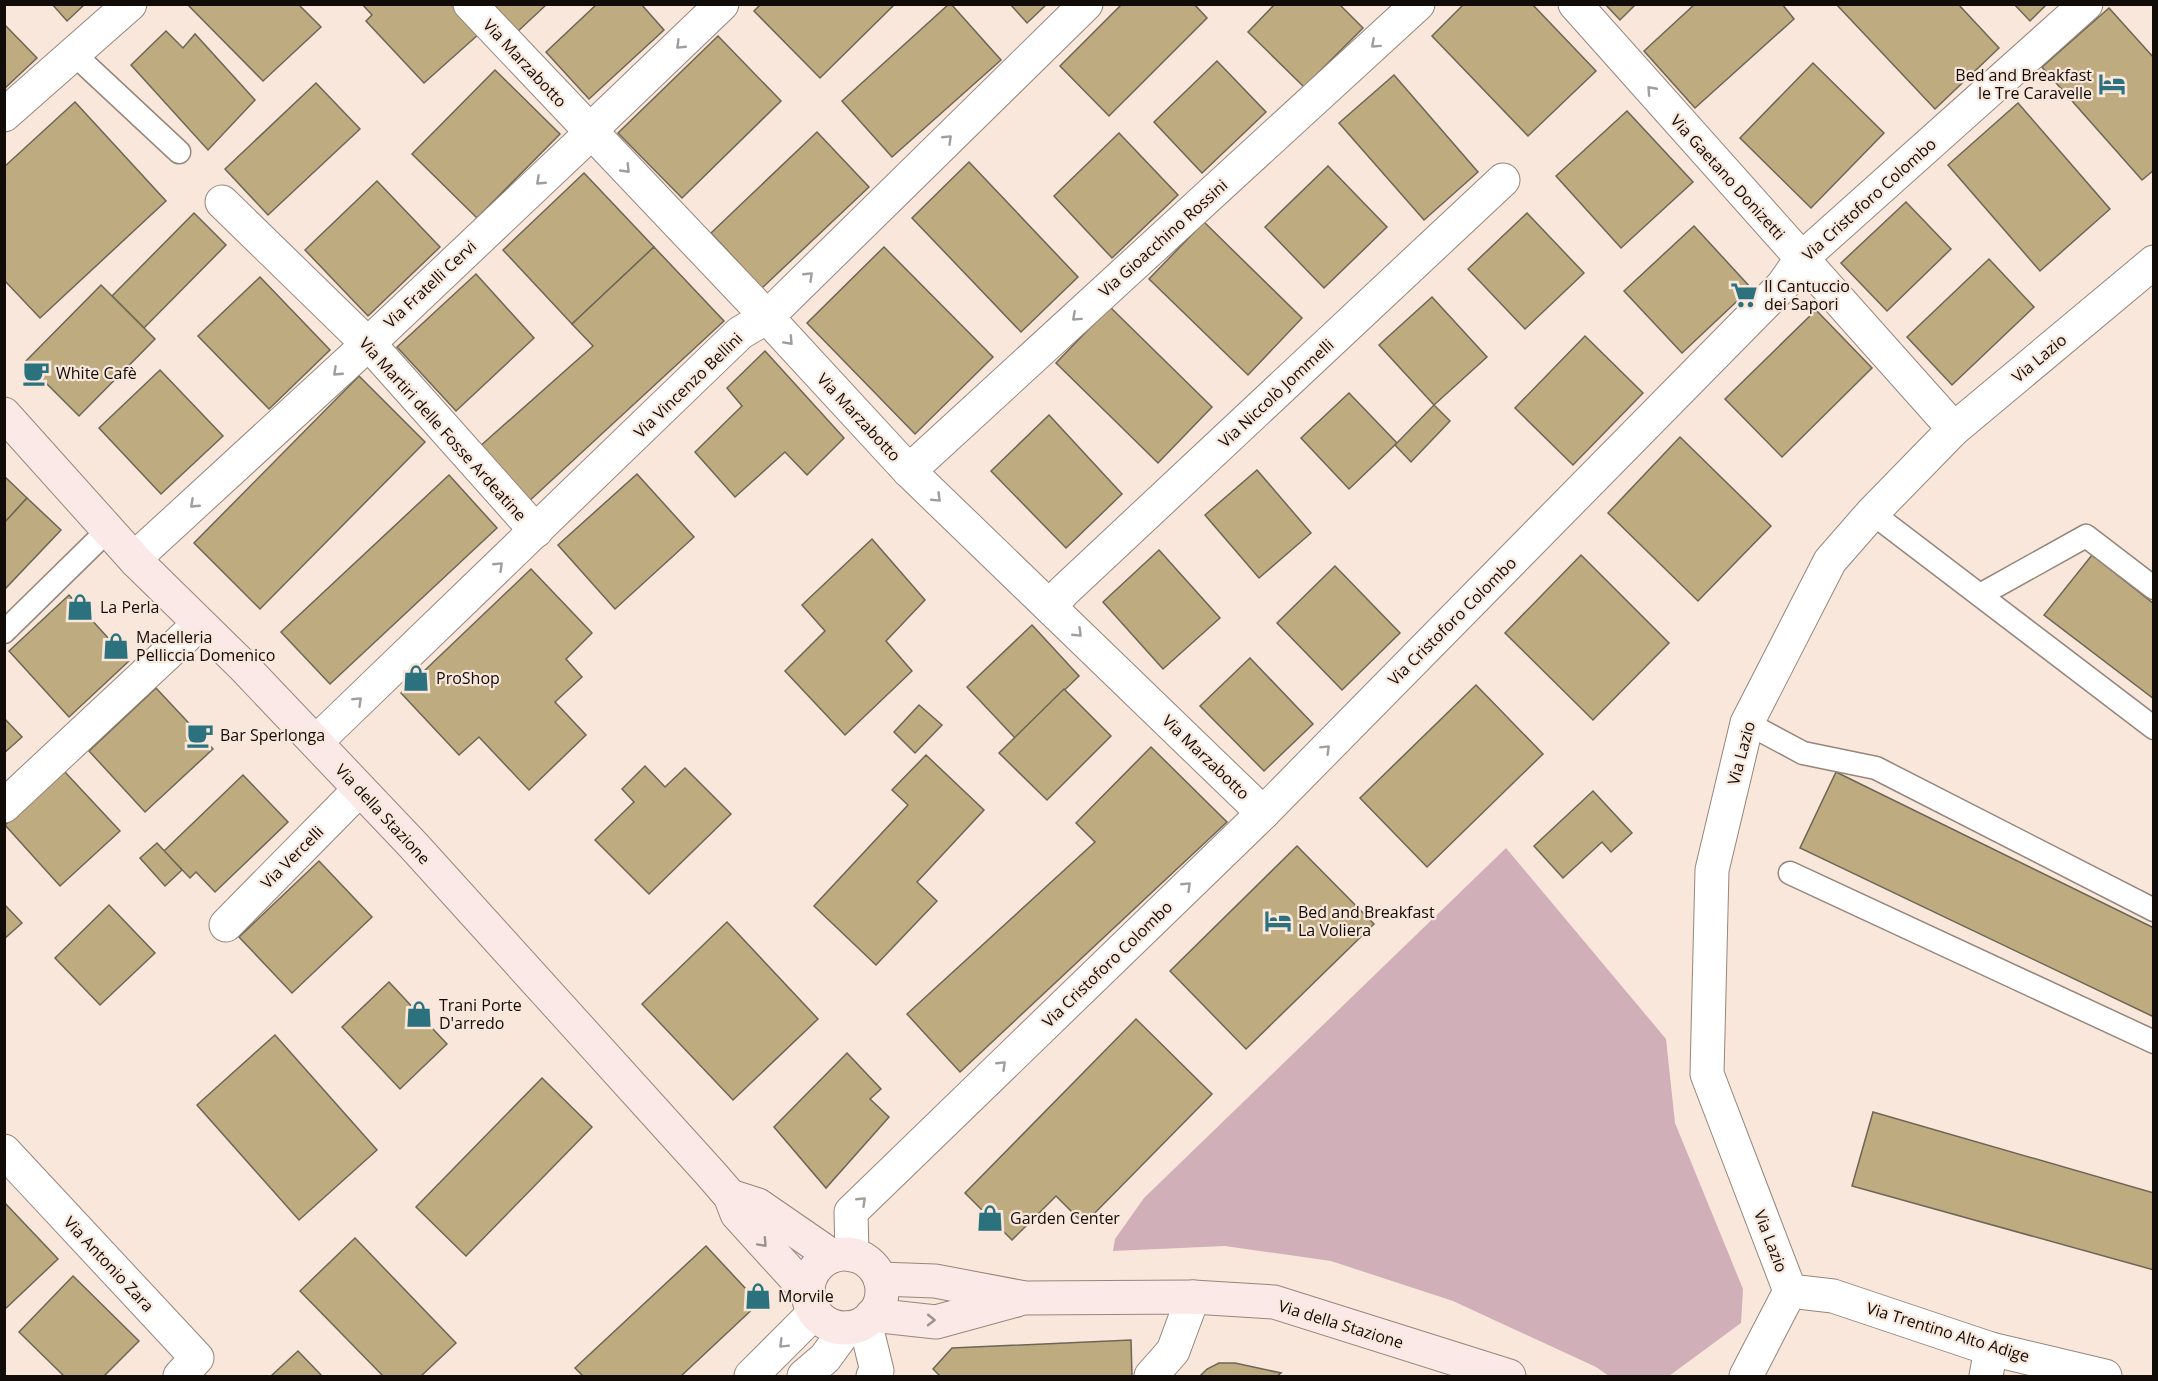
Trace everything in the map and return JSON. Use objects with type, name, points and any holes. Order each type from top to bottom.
[{"type":"street","points":[[4,115],[130,4]]},
{"type":"street","name":"Via Marzabotto","points":[[470,4],[767,317],[909,471],[1263,813]]},
{"type":"street","name":"Via Fratelli Cervi","points":[[136,561],[147,548],[368,344],[591,133],[600,121],[722,4]]},
{"type":"street","name":"Via Vincenzo Bellini","points":[[316,742],[740,333],[767,317],[1086,4]]},
{"type":"street","name":"Via Gioacchino Rossini","points":[[909,471],[1418,4]]},
{"type":"street","name":"Via Gaetano Donizetti","points":[[1575,4],[1954,429]]},
{"type":"street","name":"Via Cristoforo Colombo","points":[[842,1256],[850,1212],[1263,813],[1783,285],[1801,259],[2086,4]]},
{"type":"street","name":"Via Niccolò Jommelli","points":[[1050,607],[1063,592],[1503,180]]},
{"type":"street","name":"Via Martiri delle Fosse Ardeatine","points":[[222,202],[368,344],[536,531]]},
{"type":"street","name":"Via Lazio","points":[[1746,1377],[1790,1291],[1707,1074],[1712,870],[1748,723],[1830,561],[1872,513],[1954,429],[2154,262]]},
{"type":"street","name":"Via della Stazione","points":[[4,414],[136,561],[316,742],[422,855],[730,1196],[737,1214],[811,1302]]},
{"type":"street","points":[[4,806],[200,624]]},
{"type":"street","name":"Via Vercelli","points":[[226,925],[359,789]]},
{"type":"street","name":"Via Antonio Zara","points":[[4,1151],[196,1358],[180,1377]]},
{"type":"street","name":"Via della Stazione","points":[[730,1196],[758,1205],[842,1256]]},
{"type":"street","points":[[804,1377],[862,1322],[881,1299],[880,1280],[866,1260],[842,1256],[822,1262],[814,1270],[810,1280],[811,1302],[829,1325],[862,1322]]},
{"type":"street","name":"Via della Stazione","points":[[880,1280],[935,1281],[1025,1298],[1193,1297],[1274,1302],[1508,1376]]},
{"type":"street","name":"Via Trentino Alto Adige","points":[[1790,1291],[1833,1296],[1988,1363],[2105,1377]]},
{"type":"street","points":[[1151,1377],[1173,1351],[1193,1297]]},
{"type":"street","name":"Via della Stazione","points":[[862,1322],[936,1322],[1025,1298]]},
{"type":"street","points":[[752,1377],[811,1302]]},
{"type":"street","points":[[862,1322],[877,1371],[873,1377]]},
{"type":"lane","points":[[74,54],[179,152]]},
{"type":"lane","points":[[1872,513],[2154,728]]},
{"type":"lane","points":[[4,632],[108,530]]},
{"type":"lane","points":[[1980,595],[2086,536],[2154,588]]},
{"type":"lane","points":[[1748,723],[1803,753],[1876,768],[2154,910]]},
{"type":"lane","points":[[1790,873],[2154,1042]]},
{"type":"shaded area","points":[[1506,848],[1666,1039],[1675,1123],[1743,1289],[1741,1323],[1669,1376],[1609,1376],[1596,1367],[1453,1301],[1331,1261],[1225,1246],[1113,1251],[1115,1239],[1144,1198]]},
{"type":"building","points":[[52,4],[85,4],[67,21]]},
{"type":"building","points":[[187,4],[298,4],[321,27],[263,81]]},
{"type":"building","points":[[362,4],[454,4],[480,33],[424,83],[366,21],[372,15]]},
{"type":"building","points":[[488,4],[547,4],[515,34]]},
{"type":"building","points":[[597,4],[641,4],[664,30],[589,99],[546,52]]},
{"type":"building","points":[[761,4],[895,4],[820,78],[754,11]]},
{"type":"building","points":[[949,4],[1001,60],[892,157],[842,101]]},
{"type":"building","points":[[1010,4],[1047,4],[1027,23]]},
{"type":"building","points":[[1122,4],[1194,4],[1207,18],[1109,116],[1060,66]]},
{"type":"building","points":[[1275,4],[1339,4],[1363,28],[1304,87],[1248,32]]},
{"type":"building","points":[[1464,4],[1532,4],[1596,71],[1528,136],[1432,36]]},
{"type":"building","points":[[1605,4],[1636,4],[1620,20]]},
{"type":"building","points":[[1695,4],[1782,4],[1794,19],[1695,108],[1644,51]]},
{"type":"building","points":[[1836,4],[1958,4],[1999,48],[1935,109]]},
{"type":"building","points":[[2014,4],[2047,4],[2030,21]]},
{"type":"building","points":[[2109,8],[2154,58],[2154,170],[2142,180],[2042,67]]},
{"type":"building","points":[[4,24],[37,58],[4,89]]},
{"type":"building","points":[[166,31],[183,48],[195,34],[255,100],[208,150],[131,65]]},
{"type":"building","points":[[718,36],[781,101],[682,198],[618,133]]},
{"type":"building","points":[[1217,61],[1266,112],[1202,173],[1154,122]]},
{"type":"building","points":[[1813,63],[1884,133],[1811,208],[1740,138]]},
{"type":"building","points":[[495,70],[560,134],[477,218],[412,154]]},
{"type":"building","points":[[1394,75],[1478,172],[1424,220],[1339,123]]},
{"type":"building","points":[[316,83],[360,129],[268,215],[225,169]]},
{"type":"building","points":[[75,102],[166,201],[40,318],[4,280],[4,167]]},
{"type":"building","points":[[2018,103],[2110,209],[2040,271],[1948,165]]},
{"type":"building","points":[[1627,111],[1693,182],[1621,248],[1556,176]]},
{"type":"building","points":[[817,132],[869,187],[762,288],[711,233]]},
{"type":"building","points":[[1119,133],[1178,195],[1112,258],[1054,196]]},
{"type":"building","points":[[969,162],[1078,277],[1021,332],[912,218]]},
{"type":"building","points":[[1328,166],[1387,227],[1324,288],[1265,227]]},
{"type":"building","points":[[584,173],[654,247],[572,324],[503,250]]},
{"type":"building","points":[[377,181],[440,247],[368,316],[305,250]]},
{"type":"building","points":[[1906,202],[1951,249],[1887,311],[1841,263]]},
{"type":"building","points":[[194,213],[226,245],[144,328],[112,296]]},
{"type":"building","points":[[1527,213],[1584,273],[1525,329],[1468,269]]},
{"type":"building","points":[[1204,222],[1302,318],[1248,375],[1149,279]]},
{"type":"building","points":[[1694,226],[1751,288],[1682,353],[1624,291]]},
{"type":"building","points":[[654,247],[724,321],[527,503],[478,448],[593,346],[572,324]]},
{"type":"building","points":[[884,247],[993,357],[915,434],[807,323]]},
{"type":"building","points":[[1989,259],[2034,307],[1952,385],[1907,337]]},
{"type":"building","points":[[476,274],[534,338],[456,411],[397,347]]},
{"type":"building","points":[[260,277],[330,350],[269,409],[198,336]]},
{"type":"building","points":[[101,285],[155,339],[79,416],[25,362]]},
{"type":"building","points":[[1432,297],[1487,357],[1434,405],[1379,345]]},
{"type":"building","points":[[1110,307],[1212,407],[1158,463],[1056,363]]},
{"type":"building","points":[[1816,310],[1872,368],[1782,457],[1725,399]]},
{"type":"building","points":[[1585,336],[1643,393],[1573,465],[1515,408]]},
{"type":"building","points":[[765,351],[844,438],[807,475],[785,452],[735,497],[695,452],[742,406],[727,388]]},
{"type":"building","points":[[160,370],[223,436],[161,494],[99,428]]},
{"type":"building","points":[[359,376],[425,442],[260,609],[194,543]]},
{"type":"building","points":[[1349,393],[1397,443],[1349,489],[1301,438]]},
{"type":"building","points":[[1434,405],[1450,421],[1411,462],[1395,445]]},
{"type":"building","points":[[1049,415],[1122,494],[1066,548],[991,471]]},
{"type":"building","points":[[1680,437],[1771,526],[1698,601],[1608,513]]},
{"type":"building","points":[[1257,470],[1311,533],[1259,578],[1205,515]]},
{"type":"building","points":[[637,474],[694,537],[615,609],[558,545]]},
{"type":"building","points":[[449,475],[497,528],[330,684],[281,632]]},
{"type":"building","points":[[4,476],[27,498],[4,523]]},
{"type":"building","points":[[27,498],[61,530],[4,590],[4,523]]},
{"type":"building","points":[[872,539],[925,600],[886,641],[912,671],[845,735],[785,671],[825,631],[802,605]]},
{"type":"building","points":[[1159,550],[1220,618],[1163,669],[1103,602]]},
{"type":"building","points":[[1581,555],[1669,643],[1593,720],[1505,633]]},
{"type":"building","points":[[2092,555],[2154,604],[2154,699],[2044,615]]},
{"type":"building","points":[[1335,566],[1400,633],[1342,690],[1277,623]]},
{"type":"building","points":[[531,569],[592,633],[566,659],[582,677],[555,702],[586,735],[529,790],[479,737],[459,755],[401,693]]},
{"type":"building","points":[[69,595],[129,661],[69,717],[9,651]]},
{"type":"building","points":[[1032,625],[1079,676],[1015,738],[967,687]]},
{"type":"building","points":[[1250,658],[1313,724],[1264,771],[1200,706]]},
{"type":"building","points":[[1476,685],[1543,754],[1427,867],[1360,798]]},
{"type":"building","points":[[156,688],[213,749],[145,812],[89,751]]},
{"type":"building","points":[[1064,689],[1111,736],[1047,800],[999,753]]},
{"type":"building","points":[[919,705],[942,725],[915,753],[894,732]]},
{"type":"building","points":[[4,718],[22,737],[4,753]]},
{"type":"building","points":[[1151,747],[1227,822],[960,1072],[907,1014],[1095,842],[1076,823]]},
{"type":"building","points":[[926,755],[984,810],[917,882],[937,901],[876,965],[814,906],[908,805],[892,790]]},
{"type":"building","points":[[645,766],[665,787],[685,768],[731,814],[649,894],[595,840],[634,802],[622,789]]},
{"type":"building","points":[[64,771],[120,831],[60,886],[5,825]]},
{"type":"building","points":[[1836,772],[2154,928],[2154,1017],[1800,848]]},
{"type":"building","points":[[243,775],[288,822],[215,892],[196,872],[190,878],[164,851]]},
{"type":"building","points":[[1593,791],[1632,833],[1611,852],[1602,842],[1563,878],[1534,846]]},
{"type":"building","points":[[157,843],[182,870],[165,886],[140,858]]},
{"type":"building","points":[[1297,846],[1374,924],[1246,1049],[1170,971]]},
{"type":"building","points":[[319,861],[372,917],[292,993],[239,937]]},
{"type":"building","points":[[4,904],[22,923],[4,939]]},
{"type":"building","points":[[109,905],[155,953],[100,1005],[55,958]]},
{"type":"building","points":[[727,922],[818,1019],[733,1100],[642,1004]]},
{"type":"building","points":[[389,982],[447,1044],[400,1089],[342,1027]]},
{"type":"building","points":[[1136,1019],[1212,1094],[1084,1224],[1056,1196],[1012,1240],[965,1193]]},
{"type":"building","points":[[275,1035],[377,1150],[299,1220],[197,1105]]},
{"type":"building","points":[[847,1053],[881,1089],[870,1099],[889,1117],[826,1188],[774,1127]]},
{"type":"building","points":[[542,1078],[592,1127],[466,1256],[416,1207]]},
{"type":"building","points":[[1873,1112],[2154,1193],[2154,1270],[1852,1186]]},
{"type":"building","points":[[4,1202],[58,1259],[4,1310]]},
{"type":"building","points":[[355,1238],[456,1343],[421,1376],[383,1376],[300,1291]]},
{"type":"building","points":[[706,1246],[759,1303],[681,1376],[583,1376],[575,1368]]},
{"type":"building","points":[[73,1276],[139,1341],[104,1376],[64,1376],[19,1332]]},
{"type":"building","points":[[1131,1340],[1132,1376],[940,1376],[933,1369],[952,1348]]},
{"type":"building","points":[[298,1351],[322,1376],[271,1376]]},
{"type":"building","points":[[1219,1363],[1235,1363],[1281,1373],[1277,1376],[1200,1376],[1207,1369]]},
{"type":"place","name":"Bed and Breakfast le Tre Caravelle","points":[[2112,84]]},
{"type":"place","name":"Il Cantuccio dei Sapori","points":[[1744,295]]},
{"type":"place","name":"White Cafè","points":[[36,373]]},
{"type":"place","name":"La Perla","points":[[80,607]]},
{"type":"place","name":"Macelleria Pelliccia Domenico","points":[[116,646]]},
{"type":"place","name":"ProShop","points":[[416,678]]},
{"type":"place","name":"Bar Sperlonga","points":[[200,735]]},
{"type":"place","name":"Bed and Breakfast La Voliera","points":[[1278,921]]},
{"type":"place","name":"Trani Porte D'arredo","points":[[419,1014]]},
{"type":"place","name":"Garden Center","points":[[990,1218]]},
{"type":"place","name":"Morvile","points":[[758,1296]]}]
